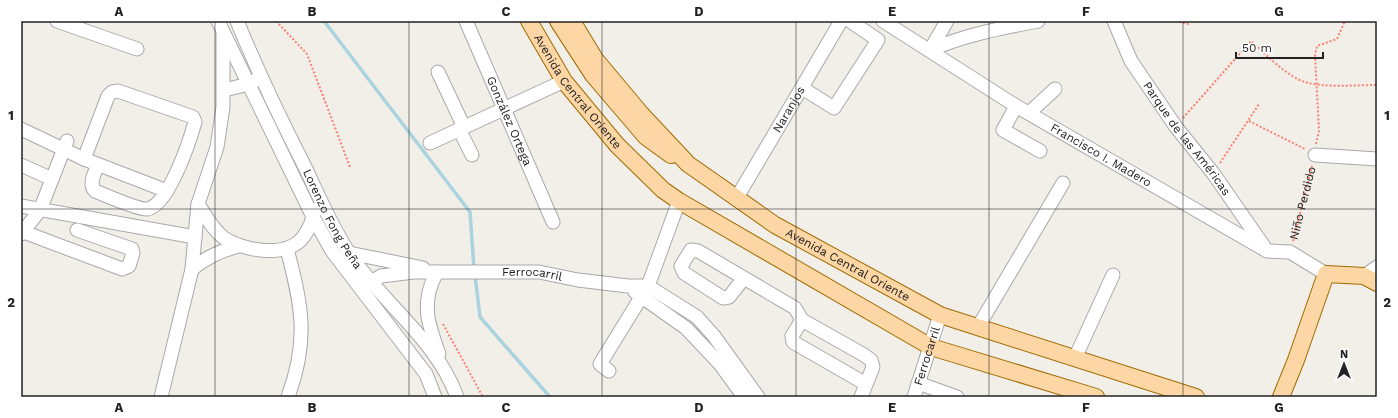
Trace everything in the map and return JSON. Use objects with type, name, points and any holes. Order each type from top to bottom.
[{"type":"main road","name":"Avenida Central Oriente","points":[[529,21],[564,81],[617,145],[663,190],[679,201],[931,347],[1096,397]]},
{"type":"main road","points":[[540,21],[558,51],[582,101]]},
{"type":"main road","points":[[558,21],[594,75],[646,137],[662,150],[688,164]]},
{"type":"main road","name":"Avenida Central Oriente","points":[[572,21],[595,59],[642,115],[688,164],[775,225],[940,315],[1196,397]]},
{"type":"main road","points":[[1281,397],[1296,360],[1326,274],[1373,276]]},
{"type":"street","points":[[57,21],[137,49]]},
{"type":"street","name":"Lorenzo Fong Peña","points":[[237,21],[254,81],[313,217],[332,251],[434,353],[444,366],[457,397]]},
{"type":"street","name":"González Ortega","points":[[466,21],[553,222]]},
{"type":"street","name":"Naranjos","points":[[736,199],[841,21]]},
{"type":"street","points":[[802,88],[834,108],[878,40],[850,21]]},
{"type":"street","points":[[930,50],[947,21]]},
{"type":"street","points":[[930,50],[954,40],[1038,21]]},
{"type":"street","name":"Parque de las Américas","points":[[1114,21],[1131,61],[1176,127],[1213,173],[1267,251]]},
{"type":"street","name":"Francisco I. Madero","points":[[887,22],[1016,106],[1029,112],[1267,251],[1290,252],[1326,274]]},
{"type":"street","points":[[162,397],[192,269],[198,204],[217,147],[224,90],[221,26]]},
{"type":"street","name":"Lorenzo Fong Peña","points":[[221,26],[254,81],[318,195],[365,285],[426,374],[435,397]]},
{"type":"street","points":[[438,72],[472,155]]},
{"type":"street","points":[[224,90],[254,81]]},
{"type":"street","points":[[430,143],[564,81]]},
{"type":"street","points":[[1029,112],[1054,88]]},
{"type":"street","points":[[84,159],[108,96],[112,92],[118,91],[193,117],[195,122],[180,167],[167,191],[152,208],[148,209],[95,191],[92,184],[98,164]]},
{"type":"street","points":[[1016,106],[1003,130],[1040,150]]},
{"type":"street","points":[[21,129],[65,146],[84,159],[167,191]]},
{"type":"street","points":[[65,146],[40,210],[22,232],[122,268],[129,266],[133,253],[132,249],[77,230]]},
{"type":"street","points":[[1314,154],[1377,159]]},
{"type":"street","points":[[21,165],[52,179]]},
{"type":"street","points":[[978,327],[1063,183]]},
{"type":"street","points":[[198,204],[213,227],[223,237],[239,246],[265,251],[287,249],[304,237],[313,217],[318,195]]},
{"type":"street","points":[[609,371],[600,364],[645,291],[679,201]]},
{"type":"street","points":[[21,206],[195,237]]},
{"type":"street","points":[[66,247],[84,218]]},
{"type":"street","points":[[192,269],[206,258],[222,250],[239,246]]},
{"type":"street","points":[[287,249],[295,277],[302,326],[302,349],[297,374],[288,397]]},
{"type":"street","points":[[744,278],[728,297],[724,298],[684,273],[681,266],[691,250],[694,250],[744,278],[795,308],[802,320],[864,354],[871,360],[873,367],[861,397]]},
{"type":"street","name":"Ferrocarril","points":[[349,253],[406,264],[436,272]]},
{"type":"street","name":"Ferrocarril","points":[[365,285],[381,276],[414,272],[539,272],[578,280],[628,286],[645,291],[697,317],[714,336],[758,397]]},
{"type":"street","points":[[436,272],[427,295],[427,308],[429,325],[444,366]]},
{"type":"street","points":[[1075,358],[1113,275]]},
{"type":"street","name":"Ferrocarril","points":[[645,291],[686,328],[720,364],[744,397]]},
{"type":"street","name":"Ferrocarril","points":[[914,397],[940,315]]},
{"type":"street","points":[[802,320],[792,336],[792,342],[866,384]]},
{"type":"street","points":[[918,383],[957,397]]},
{"type":"path","points":[[276,21],[307,54],[350,167]]},
{"type":"path","points":[[1174,21],[1188,24]]},
{"type":"path","name":"Niño Perdido","points":[[1290,252],[1314,154],[1318,131],[1318,84],[1315,55],[1317,46],[1337,39],[1345,21]]},
{"type":"path","points":[[1176,127],[1251,41],[1282,68],[1304,82],[1318,84],[1377,85]]},
{"type":"path","points":[[1213,173],[1259,104]]},
{"type":"path","name":"Niño Perdido","points":[[1248,121],[1314,154]]},
{"type":"path","points":[[441,322],[483,397]]},
{"type":"waterway","points":[[324,21],[470,212],[474,269]]},
{"type":"waterway","points":[[475,275],[480,317],[550,397]]}]
